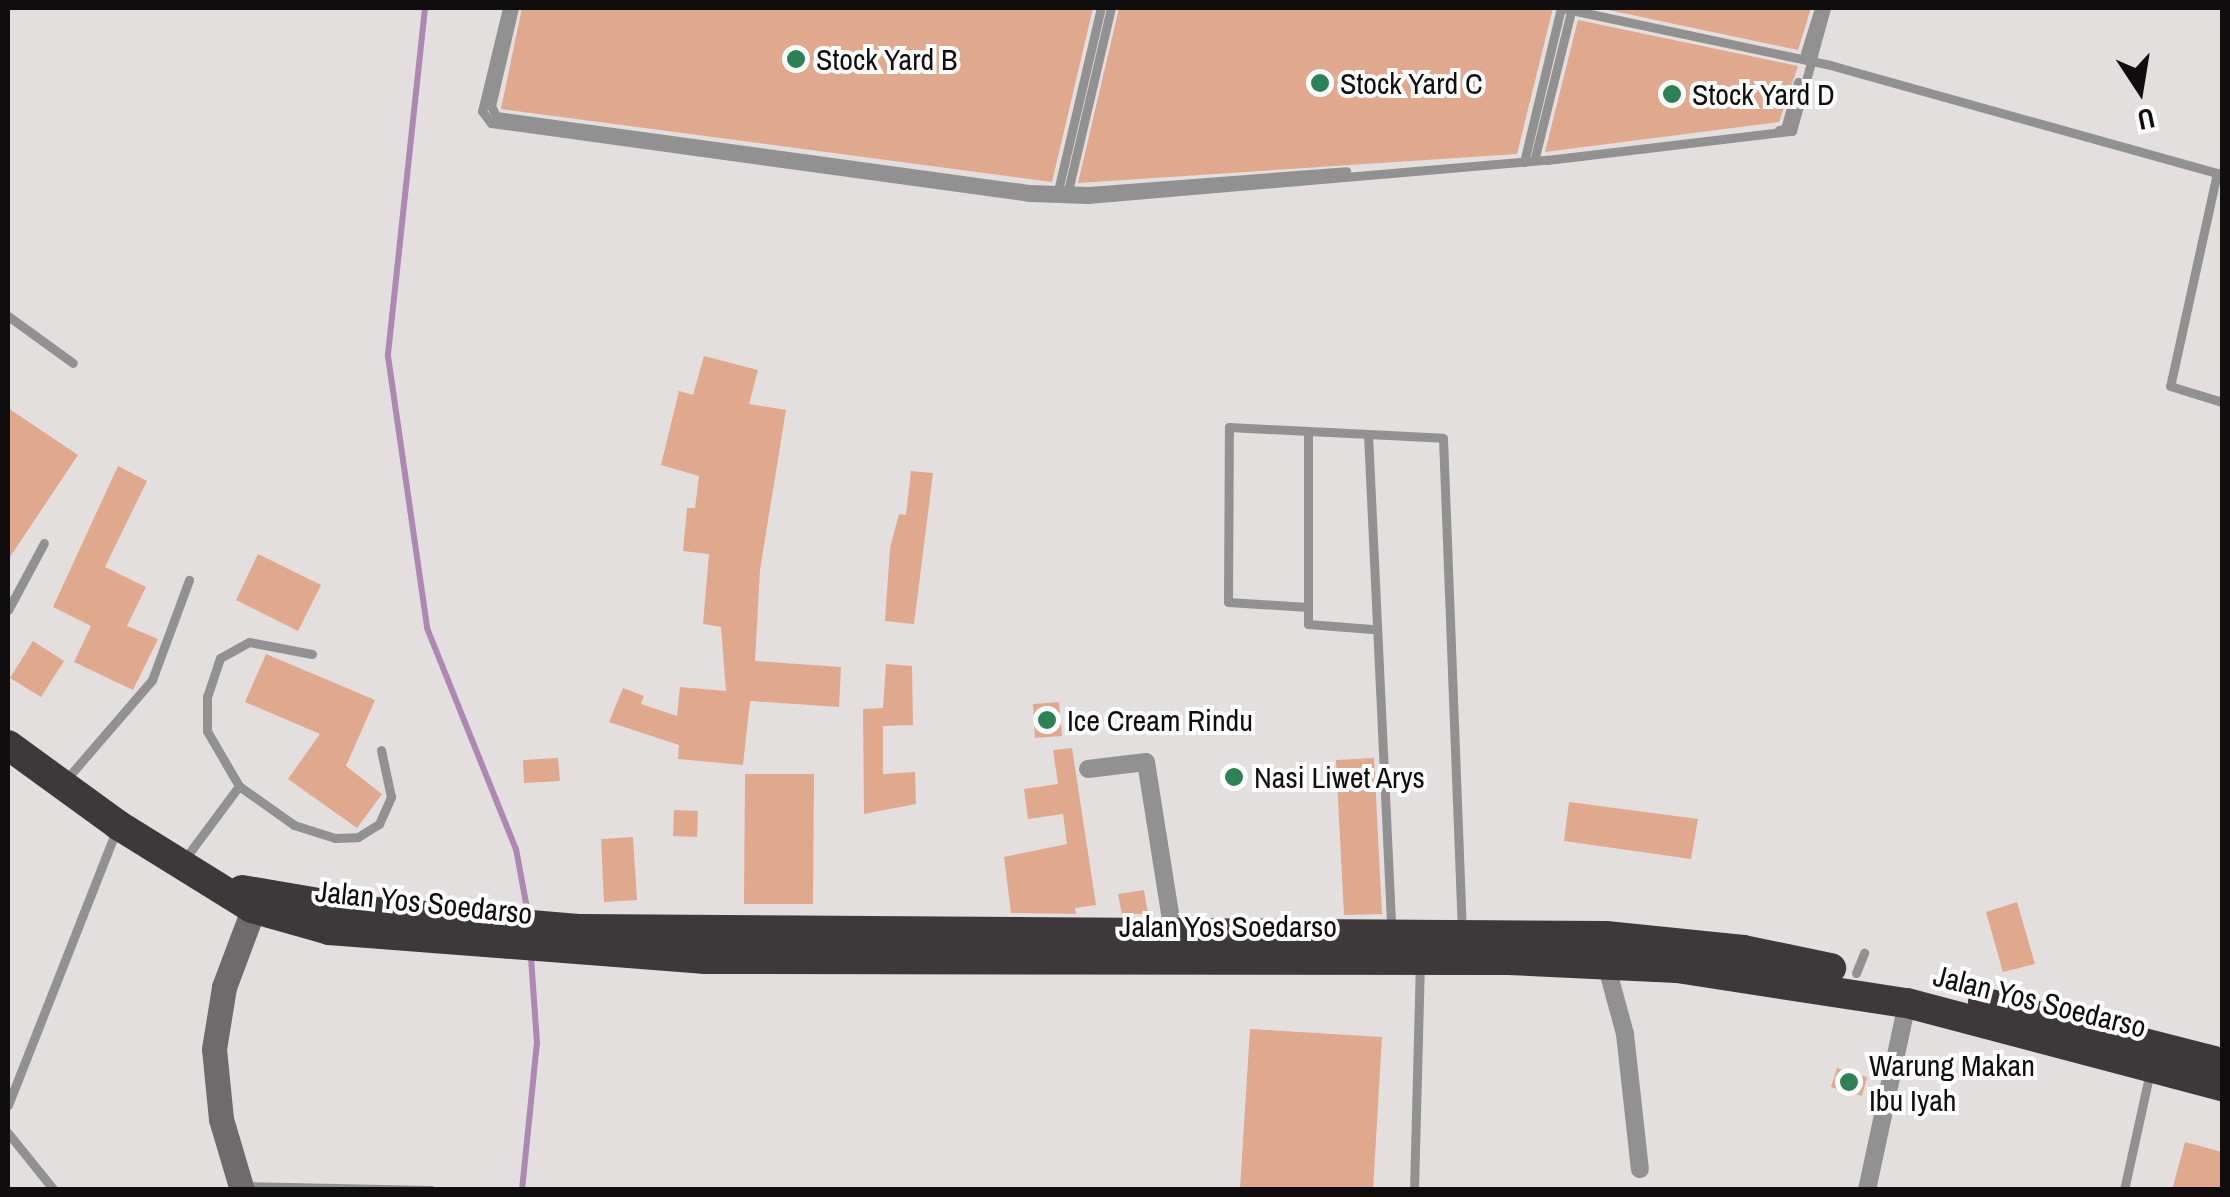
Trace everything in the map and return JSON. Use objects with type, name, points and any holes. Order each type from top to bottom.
[{"type":"highway","name":"Jalan Yos Soedarso","points":[[8,745],[118,825],[182,862],[248,896],[329,930],[465,932],[580,941],[979,950],[1175,946],[1401,952],[1464,947],[1726,948],[1860,963],[1997,1016]]},
{"type":"highway","name":"Jalan Yos Soedarso","points":[[580,941],[836,926],[979,950]]},
{"type":"highway","name":"Jalan Yos Soedarso","points":[[1464,947],[1606,964],[1742,974],[1997,1016],[2154,1055],[2222,1063]]},
{"type":"highway","name":"Jalan Yos Soedarso","points":[[2154,1055],[2222,1086]]},
{"type":"street","points":[[1088,769],[1146,762],[1175,946]]},
{"type":"street","points":[[241,1188],[221,1119],[214,1048],[224,987],[248,896]]},
{"type":"street","points":[[1606,964],[1625,1034],[1640,1169]]},
{"type":"street","points":[[1867,1190],[1907,1003]]},
{"type":"lane","points":[[510,8],[482,111],[490,123],[1061,193],[1528,159],[1792,132],[1807,57],[1822,8]]},
{"type":"lane","points":[[1061,193],[1101,8]]},
{"type":"lane","points":[[1061,193],[1111,8]]},
{"type":"lane","points":[[1528,159],[1570,8],[1807,57],[2222,170],[2173,382],[2222,400]]},
{"type":"lane","points":[[8,316],[72,364]]},
{"type":"lane","points":[[1308,607],[1228,602],[1228,427],[1444,438],[1464,947]]},
{"type":"lane","points":[[1308,432],[1308,624],[1372,629]]},
{"type":"lane","points":[[1368,434],[1372,629],[1401,952],[1414,1190]]},
{"type":"lane","points":[[8,610],[44,542]]},
{"type":"lane","points":[[62,785],[152,680],[189,580]]},
{"type":"lane","points":[[312,654],[249,642],[220,658],[207,697],[208,731],[239,786],[305,830],[358,837],[379,824],[391,797],[380,750]]},
{"type":"lane","points":[[182,862],[239,786]]},
{"type":"lane","points":[[8,1105],[118,825]]},
{"type":"lane","points":[[2124,1190],[2154,1055]]},
{"type":"lane","points":[[8,1133],[54,1190]]},
{"type":"lane","points":[[241,1188],[431,1190]]},
{"type":"building","name":"Stock Yard B","points":[[522,8],[1093,8],[1052,182],[501,109]]},
{"type":"building","name":"Stock Yard C","points":[[1119,8],[1553,8],[1517,154],[1078,183]]},
{"type":"building","points":[[1599,8],[1811,8],[1798,50]]},
{"type":"building","name":"Stock Yard D","points":[[1578,20],[1798,66],[1779,122],[1545,152]]},
{"type":"building","points":[[704,356],[758,370],[749,404],[786,410],[760,570],[755,661],[841,667],[839,707],[750,701],[743,765],[678,759],[679,745],[609,722],[623,688],[644,696],[641,704],[677,716],[680,687],[726,691],[721,627],[703,624],[709,554],[683,551],[687,508],[695,508],[699,476],[661,465],[679,391],[693,395]]},
{"type":"building","points":[[8,408],[78,455],[8,560]]},
{"type":"building","points":[[118,466],[147,481],[105,567],[146,587],[127,626],[158,639],[133,690],[74,662],[91,626],[53,607]]},
{"type":"building","points":[[911,471],[933,473],[914,624],[885,621],[890,548],[899,514],[906,515]]},
{"type":"building","points":[[258,554],[321,585],[298,631],[236,600]]},
{"type":"building","points":[[33,641],[64,661],[41,697],[10,678]]},
{"type":"building","points":[[266,654],[375,700],[346,766],[382,794],[357,828],[288,779],[320,734],[245,702]]},
{"type":"building","points":[[886,664],[912,666],[913,725],[883,726],[883,774],[915,772],[916,804],[864,814],[863,709],[883,708]]},
{"type":"building","name":"Ice Cream Rindu","points":[[1059,702],[1062,736],[1035,738],[1033,704]]},
{"type":"building","points":[[1072,748],[1096,905],[1075,908],[1076,914],[1011,913],[1004,857],[1067,844],[1063,814],[1028,819],[1024,789],[1058,784],[1053,750]]},
{"type":"building","points":[[558,758],[560,781],[524,783],[523,760]]},
{"type":"building","points":[[1374,758],[1382,914],[1344,915],[1336,760]]},
{"type":"building","name":"Nasi Liwet Arys","points":[[1242,765],[1243,789],[1227,790],[1225,766]]},
{"type":"building","points":[[745,774],[814,774],[813,904],[744,904]]},
{"type":"building","points":[[1569,802],[1698,819],[1691,859],[1564,841]]},
{"type":"building","points":[[674,810],[698,811],[697,837],[673,836]]},
{"type":"building","points":[[633,837],[637,900],[604,902],[601,839]]},
{"type":"building","points":[[1144,890],[1148,914],[1122,914],[1118,894]]},
{"type":"building","points":[[2017,902],[2035,964],[2003,972],[1986,912]]},
{"type":"building","points":[[1250,1029],[1382,1037],[1373,1190],[1240,1189]]},
{"type":"building","name":"Warung Makan Ibu Iyah","points":[[1837,1068],[1867,1077],[1862,1096],[1831,1087]]},
{"type":"building","points":[[2185,1142],[2222,1152],[2222,1190],[2172,1190]]},
{"type":"waterway","points":[[425,8],[388,356],[427,628],[516,849],[528,914]]},
{"type":"waterway","points":[[522,1190],[537,1043],[531,957]]},
{"type":"place","name":"Stock Yard B","points":[[796,59]]},
{"type":"place","name":"Stock Yard C","points":[[1320,83]]},
{"type":"place","name":"Stock Yard D","points":[[1672,94]]},
{"type":"place","name":"Ice Cream Rindu","points":[[1047,720]]},
{"type":"place","name":"Nasi Liwet Arys","points":[[1234,777]]},
{"type":"place","name":"Warung Makan Ibu Iyah","points":[[1849,1082]]}]
